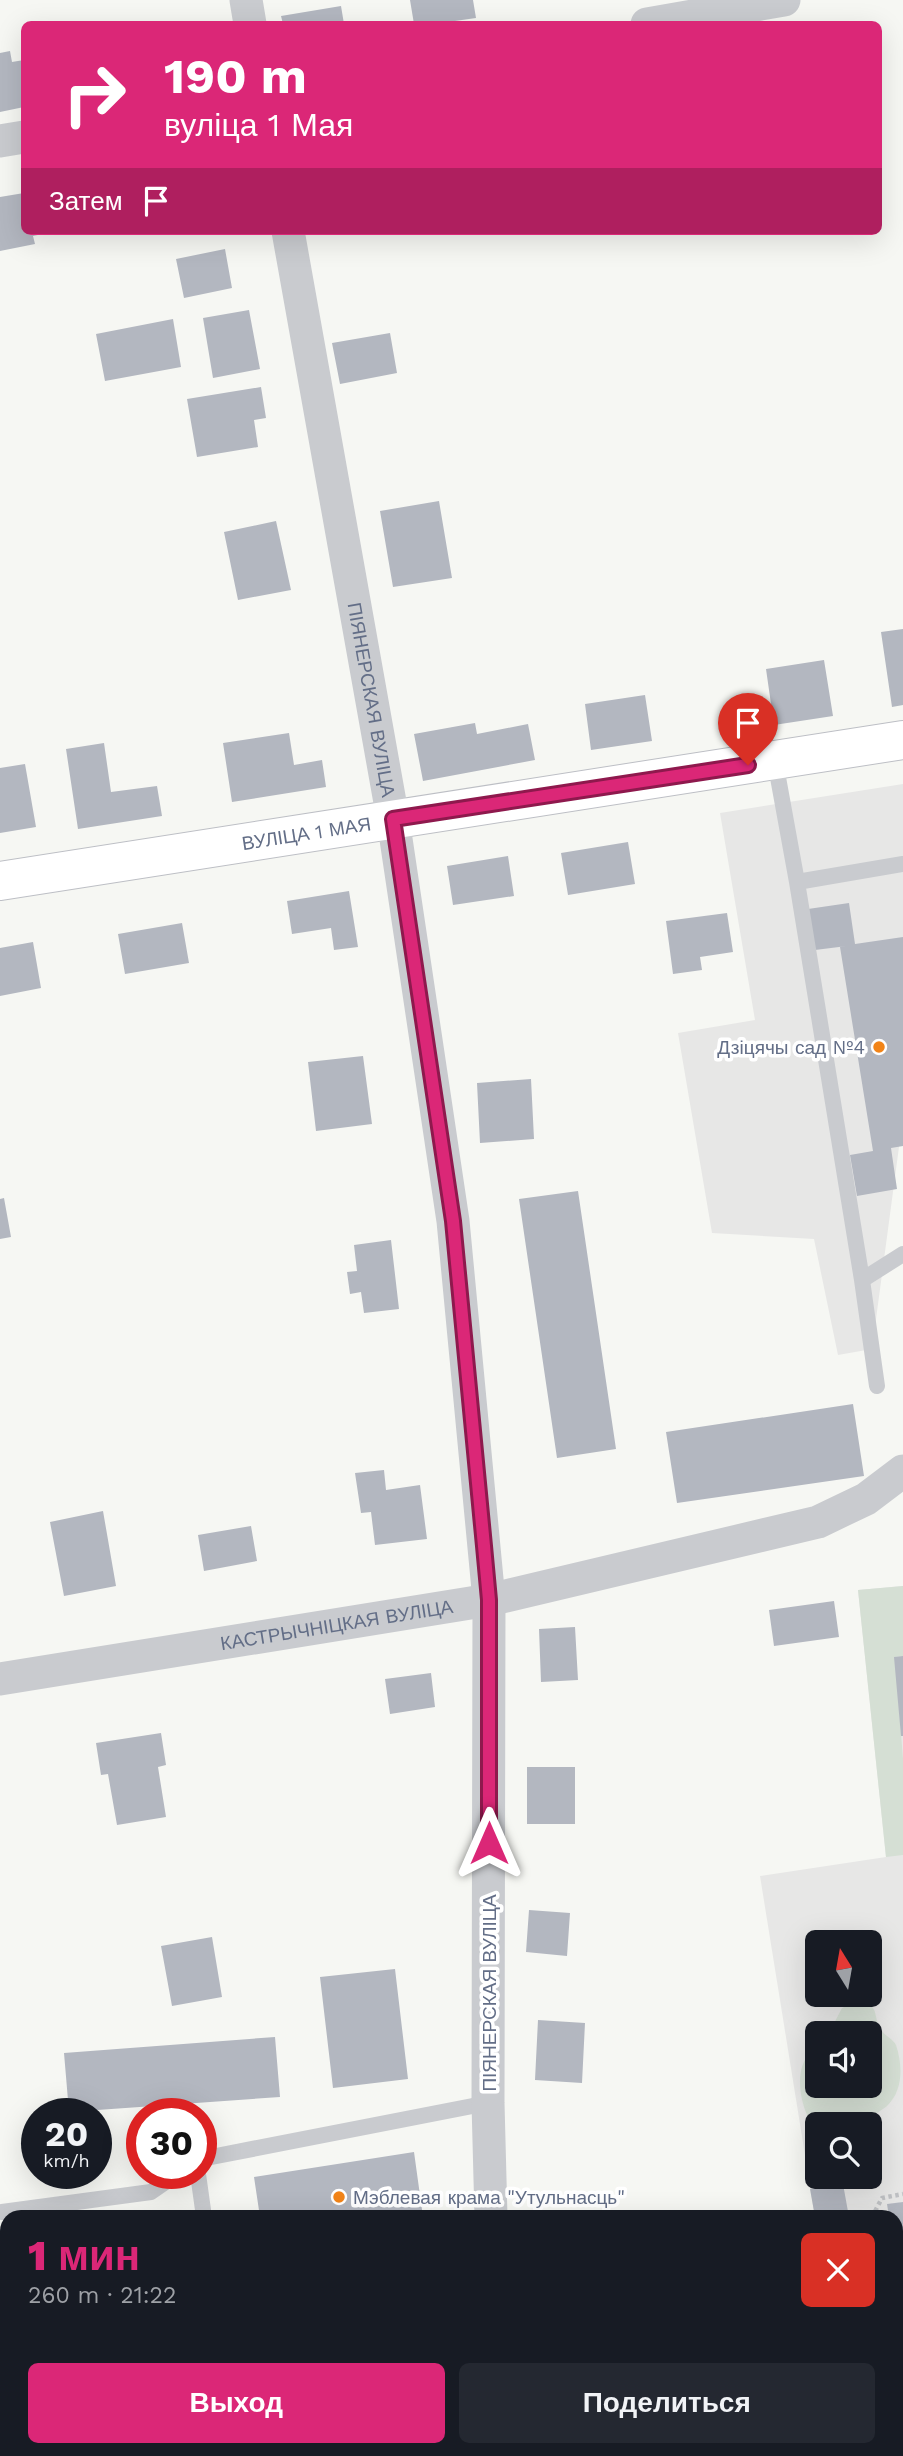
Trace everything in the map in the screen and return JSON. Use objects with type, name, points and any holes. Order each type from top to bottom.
[{"type":"street","points":[[246,0],[250,21]]},
{"type":"street","points":[[664,21],[784,0]]},
{"type":"street","points":[[0,141],[21,137]]},
{"type":"street","name":"ПІЯНЕРСКАЯ ВУЛІЦА","points":[[289,235],[393,819],[453,1221],[489,1600],[488,2103],[491,2210]]},
{"type":"street","name":"ВУЛІЦА 1 МАЯ","points":[[0,881],[903,741]]},
{"type":"street","name":"КАСТРЫЧНІЦКАЯ ВУЛІЦА","points":[[0,1679],[489,1600],[818,1522],[866,1499],[903,1471]]},
{"type":"lane","points":[[775,761],[862,1280],[877,1386]]},
{"type":"lane","points":[[797,882],[903,864]]},
{"type":"lane","points":[[862,1280],[903,1254]]},
{"type":"lane","points":[[217,2156],[488,2103]]},
{"type":"lane","points":[[17,2210],[151,2192],[155,2189]]},
{"type":"lane","points":[[200,2189],[203,2210]]},
{"type":"path","points":[[876,2210],[882,2198],[903,2194]]},
{"type":"shaded area","points":[[903,784],[903,1117],[872,1349],[838,1355],[814,1239],[712,1233],[678,1033],[755,1020],[720,813]]},
{"type":"shaded area","points":[[903,1586],[903,2210],[814,2210],[810,2189],[882,2189],[882,2112],[805,2112],[805,2155],[760,1876],[886,1857],[858,1590]]},
{"type":"shaded area","points":[[903,1586],[903,1656],[895,1657],[903,1759],[903,1855],[886,1857],[858,1590]]},
{"type":"shaded area","points":[[872,2007],[877,2021],[835,2021],[842,2008]]},
{"type":"shaded area","points":[[882,2031],[896,2045],[900,2061],[899,2086],[892,2100],[879,2112],[806,2112],[800,2086],[805,2060],[805,2098],[882,2098]]},
{"type":"building","points":[[410,0],[473,0],[476,18],[414,21]]},
{"type":"building","points":[[341,6],[344,21],[282,21],[281,16]]},
{"type":"building","points":[[10,51],[12,62],[21,60],[21,108],[0,112],[0,53]]},
{"type":"building","points":[[21,194],[21,235],[38,235],[33,236],[35,244],[0,251],[0,197]]},
{"type":"building","points":[[225,249],[232,288],[184,298],[176,259]]},
{"type":"building","points":[[249,310],[260,369],[213,378],[203,318]]},
{"type":"building","points":[[173,319],[181,367],[105,381],[96,334]]},
{"type":"building","points":[[390,333],[397,373],[340,384],[332,343]]},
{"type":"building","points":[[261,387],[266,418],[254,420],[258,447],[197,457],[187,399]]},
{"type":"building","points":[[439,501],[452,578],[393,587],[380,511]]},
{"type":"building","points":[[276,521],[291,590],[238,600],[224,532]]},
{"type":"building","points":[[903,629],[903,705],[892,707],[881,632]]},
{"type":"building","points":[[824,660],[833,716],[774,725],[766,669]]},
{"type":"building","points":[[645,695],[652,741],[591,750],[585,704]]},
{"type":"building","points":[[475,723],[477,734],[528,724],[535,760],[423,781],[414,734]]},
{"type":"building","points":[[289,733],[294,765],[322,760],[326,787],[232,802],[223,743]]},
{"type":"building","points":[[104,743],[111,792],[157,786],[162,816],[78,829],[66,749]]},
{"type":"building","points":[[25,764],[36,827],[0,833],[0,768]]},
{"type":"building","points":[[628,842],[635,884],[568,895],[561,853]]},
{"type":"building","points":[[508,856],[514,896],[453,905],[447,866]]},
{"type":"building","points":[[349,891],[358,947],[334,950],[331,928],[292,934],[287,901]]},
{"type":"building","name":"Дзіцячы сад №4","points":[[849,903],[855,944],[903,937],[903,1146],[891,1148],[897,1189],[857,1196],[850,1155],[873,1151],[840,947],[847,946],[815,950],[808,909]]},
{"type":"building","points":[[727,913],[733,952],[700,957],[702,970],[673,974],[666,921]]},
{"type":"building","points":[[182,923],[189,963],[125,974],[118,934]]},
{"type":"building","points":[[33,942],[41,988],[0,996],[0,948]]},
{"type":"building","points":[[363,1056],[372,1124],[316,1131],[308,1062]]},
{"type":"building","points":[[531,1079],[534,1139],[480,1143],[477,1083]]},
{"type":"building","points":[[578,1191],[616,1449],[557,1458],[519,1199]]},
{"type":"building","points":[[4,1198],[11,1237],[0,1239],[0,1199]]},
{"type":"building","points":[[391,1240],[399,1309],[364,1313],[361,1292],[350,1294],[347,1272],[357,1271],[354,1245]]},
{"type":"building","points":[[853,1404],[864,1476],[677,1503],[666,1432]]},
{"type":"building","points":[[384,1470],[386,1490],[420,1485],[427,1539],[375,1545],[371,1512],[361,1513],[355,1473]]},
{"type":"building","points":[[103,1511],[116,1586],[64,1596],[50,1522]]},
{"type":"building","points":[[251,1526],[257,1561],[204,1571],[198,1535]]},
{"type":"building","points":[[834,1601],[839,1637],[774,1646],[769,1610]]},
{"type":"building","points":[[575,1627],[578,1680],[541,1682],[539,1629]]},
{"type":"building","points":[[903,1656],[903,1736],[901,1736],[894,1657]]},
{"type":"building","points":[[431,1673],[435,1707],[390,1714],[385,1679]]},
{"type":"building","points":[[161,1733],[166,1765],[158,1767],[166,1817],[117,1825],[108,1774],[101,1775],[96,1743]]},
{"type":"building","points":[[527,1767],[575,1767],[575,1824],[527,1824]]},
{"type":"building","points":[[529,1910],[570,1913],[567,1956],[526,1952]]},
{"type":"building","points":[[212,1937],[222,1997],[172,2006],[161,1946]]},
{"type":"building","points":[[395,1969],[408,2079],[333,2088],[320,1977]]},
{"type":"building","points":[[538,2020],[585,2023],[582,2083],[535,2080]]},
{"type":"building","points":[[275,2037],[280,2097],[217,2101],[217,2098],[126,2098],[126,2108],[112,2109],[112,2098],[68,2098],[64,2053]]},
{"type":"building","name":"Мэблевая крама \"Утульнасць\"","points":[[414,2152],[422,2210],[259,2210],[254,2177]]},
{"type":"building","points":[[810,2189],[844,2189],[848,2210],[814,2210]]},
{"type":"building","points":[[903,2202],[903,2210],[888,2210],[887,2204]]},
{"type":"place","name":"Дзіцячы сад №4","points":[[879,1047]]},
{"type":"place","name":"Мэблевая крама \"Утульнасць\"","points":[[339,2197]]},
{"type":"route","points":[[489,1843],[489,1600],[484,1546],[453,1221],[393,819],[748,765]]}]
